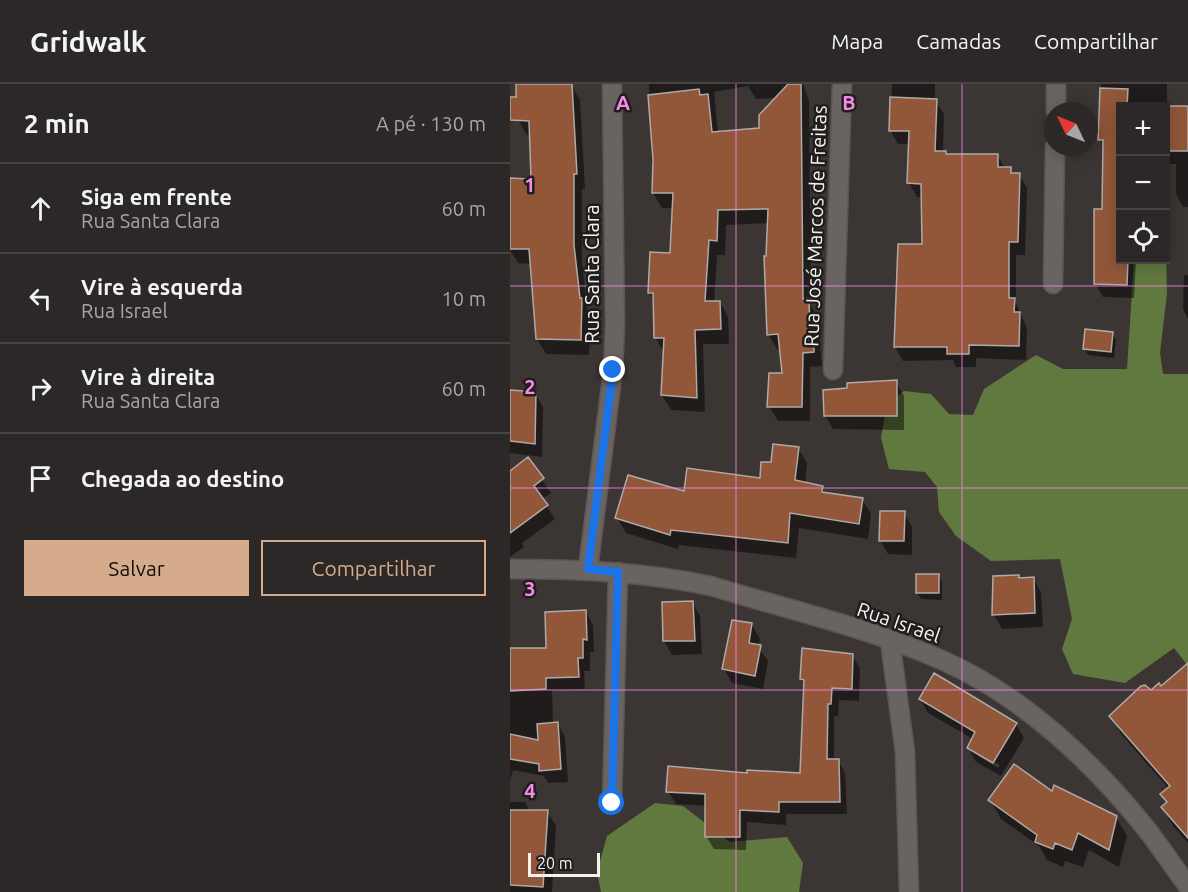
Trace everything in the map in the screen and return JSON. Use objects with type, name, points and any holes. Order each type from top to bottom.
[{"type":"street","name":"Rua Santa Clara","points":[[588,569],[613,370],[615,326],[612,84]]},
{"type":"street","name":"Rua José Marcos de Freitas","points":[[833,370],[842,84]]},
{"type":"street","points":[[1056,84],[1056,102]]},
{"type":"street","points":[[1053,284],[1055,156]]},
{"type":"street","name":"Rua Israel","points":[[510,569],[588,569],[711,586],[890,640],[945,662],[987,684],[1068,745],[1147,831],[1188,886]]},
{"type":"street","points":[[612,803],[618,572]]},
{"type":"street","points":[[890,640],[905,752],[909,892]]},
{"type":"green space","points":[[1134,264],[1166,264],[1167,293],[1160,353],[1163,374],[1188,374],[1188,666],[1174,648],[1125,683],[1073,674],[1062,649],[1072,619],[1060,559],[991,561],[956,536],[939,512],[937,487],[925,472],[889,469],[881,438],[887,404],[904,391],[931,394],[949,414],[973,415],[984,389],[1036,355],[1063,369],[1127,369]]},
{"type":"green space","points":[[655,803],[683,806],[730,842],[787,837],[803,863],[799,892],[601,892],[597,872],[607,836]]},
{"type":"building","points":[[516,84],[572,84],[577,174],[574,174],[574,245],[580,298],[582,298],[581,340],[536,339],[529,249],[510,249],[510,178],[531,179],[529,121],[510,120],[510,97],[516,97]]},
{"type":"building","points":[[788,84],[801,84],[803,299],[809,298],[810,333],[814,332],[814,352],[803,353],[802,407],[767,407],[769,373],[782,373],[778,334],[767,335],[764,256],[766,256],[768,209],[718,210],[717,241],[709,240],[705,301],[720,301],[721,329],[695,330],[697,398],[661,395],[664,338],[654,338],[653,293],[648,293],[650,252],[670,253],[673,193],[652,193],[653,160],[648,95],[699,89],[700,95],[708,94],[712,132],[759,128],[759,115]]},
{"type":"building","points":[[1100,88],[1128,89],[1127,102],[1116,102],[1116,264],[1128,264],[1127,285],[1094,284],[1094,209],[1102,209],[1103,140],[1098,140]]},
{"type":"building","points":[[890,97],[937,99],[935,151],[946,151],[946,154],[998,154],[998,167],[1011,167],[1011,173],[1020,173],[1018,242],[1009,242],[1009,298],[1015,298],[1014,312],[1020,312],[1019,346],[969,345],[969,354],[947,354],[947,347],[894,347],[898,244],[922,244],[921,184],[907,183],[909,131],[889,131]]},
{"type":"building","points":[[1170,106],[1188,106],[1188,151],[1170,151]]},
{"type":"building","points":[[1085,329],[1113,332],[1111,352],[1083,349]]},
{"type":"building","points":[[897,380],[897,416],[824,416],[823,390],[847,388],[847,383]]},
{"type":"building","points":[[510,390],[536,392],[535,444],[510,441]]},
{"type":"building","points":[[773,444],[799,447],[795,480],[823,486],[822,492],[863,498],[859,524],[790,513],[788,543],[671,530],[670,535],[615,518],[628,475],[684,491],[687,468],[760,478],[761,462],[771,462]]},
{"type":"building","points":[[528,457],[544,478],[534,486],[548,505],[510,533],[510,471]]},
{"type":"building","points":[[880,511],[905,511],[904,541],[879,541]]},
{"type":"building","points":[[916,574],[939,574],[939,593],[916,593]]},
{"type":"building","points":[[1019,575],[1019,578],[1034,577],[1035,613],[992,615],[993,576]]},
{"type":"building","points":[[693,601],[695,641],[663,641],[662,602]]},
{"type":"building","points":[[586,610],[587,640],[583,639],[583,658],[578,658],[579,677],[546,678],[546,689],[510,691],[510,648],[546,648],[545,612]]},
{"type":"building","points":[[732,620],[752,623],[749,643],[761,645],[755,676],[722,669]]},
{"type":"building","points":[[802,648],[853,654],[852,689],[832,688],[831,704],[828,704],[827,759],[839,759],[840,802],[779,802],[779,812],[740,810],[740,837],[705,837],[705,794],[666,792],[668,766],[747,773],[747,770],[800,773],[804,680],[800,679]]},
{"type":"building","points":[[1188,663],[1188,838],[1161,807],[1167,802],[1160,794],[1170,786],[1109,716],[1141,686],[1145,685],[1151,690],[1159,683],[1161,686]]},
{"type":"building","points":[[934,673],[1017,723],[993,763],[967,748],[975,732],[919,699]]},
{"type":"building","points":[[558,722],[561,769],[539,771],[539,764],[510,759],[510,734],[538,740],[537,724]]},
{"type":"building","points":[[1014,764],[1052,791],[1054,785],[1117,816],[1109,850],[1078,833],[1072,850],[1055,843],[1053,849],[1035,842],[1037,835],[988,800]]},
{"type":"building","points":[[510,810],[548,810],[543,887],[510,885]]},
{"type":"route","points":[[612,803],[618,572],[588,569],[613,370]]}]
